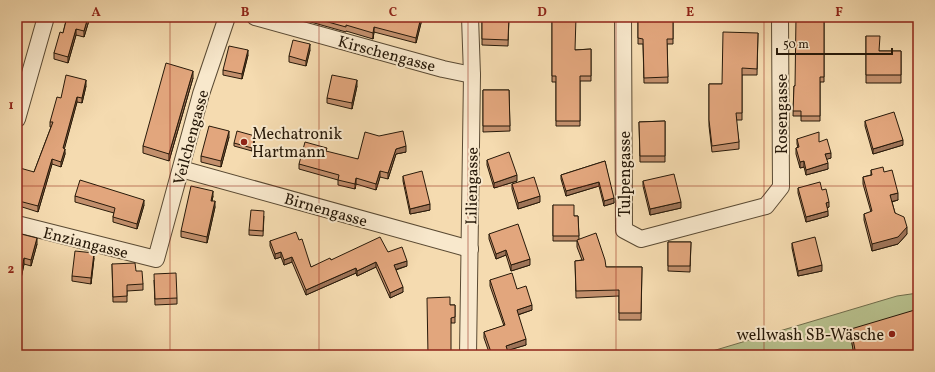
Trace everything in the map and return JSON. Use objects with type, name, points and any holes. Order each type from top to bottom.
[{"type":"street","points":[[17,119],[46,17]]},
{"type":"street","name":"Veilchengasse","points":[[156,259],[201,94],[227,17]]},
{"type":"street","name":"Kirschengasse","points":[[255,17],[443,69],[472,75]]},
{"type":"street","name":"Liliengasse","points":[[468,355],[472,75],[470,17]]},
{"type":"street","name":"Tulpengasse","points":[[623,17],[624,230],[641,239],[766,206],[781,187]]},
{"type":"street","name":"Rosengasse","points":[[780,17],[781,187]]},
{"type":"street","name":"Birnengasse","points":[[181,169],[470,250]]},
{"type":"street","name":"Enziangasse","points":[[17,224],[156,259]]},
{"type":"green space","points":[[918,293],[918,319],[851,338],[854,355],[699,355],[897,296]]},
{"type":"building","points":[[67,17],[88,17],[84,31],[76,29],[68,57],[54,53],[60,32],[63,33]]},
{"type":"building","points":[[310,17],[421,17],[416,38],[374,27],[373,33]]},
{"type":"building","points":[[482,17],[509,17],[508,40],[482,39]]},
{"type":"building","points":[[552,17],[576,17],[575,50],[591,49],[591,76],[580,76],[580,121],[556,121],[556,76],[552,76]]},
{"type":"building","points":[[638,17],[673,17],[673,39],[667,39],[668,77],[644,78],[643,39],[638,38]]},
{"type":"building","points":[[796,17],[824,17],[824,77],[820,77],[820,116],[801,116],[801,111],[793,111],[795,86]]},
{"type":"building","points":[[723,32],[758,33],[757,69],[742,68],[742,113],[736,113],[739,142],[712,146],[709,120],[709,84],[722,84]]},
{"type":"building","points":[[866,36],[880,36],[879,51],[901,51],[901,75],[866,75]]},
{"type":"building","points":[[293,40],[310,44],[306,61],[289,56]]},
{"type":"building","points":[[229,46],[248,50],[242,74],[223,70]]},
{"type":"building","points":[[166,63],[193,71],[169,154],[143,146]]},
{"type":"building","points":[[66,75],[86,80],[82,98],[77,97],[63,148],[65,149],[61,162],[52,159],[38,206],[19,201],[21,194],[17,193],[17,178],[20,168],[34,172],[53,122],[50,122],[57,97],[61,98]]},
{"type":"building","points":[[332,75],[357,80],[352,103],[327,98]]},
{"type":"building","points":[[483,90],[509,90],[510,126],[483,126]]},
{"type":"building","points":[[894,112],[903,140],[873,149],[865,121]]},
{"type":"building","points":[[665,121],[665,156],[640,156],[639,122]]},
{"type":"building","points":[[209,126],[229,131],[221,161],[201,156]]},
{"type":"building","name":"Mechatronik Hartmann","points":[[237,131],[255,136],[252,148],[234,143]]},
{"type":"building","points":[[403,131],[406,146],[396,149],[388,173],[380,171],[376,184],[356,178],[355,184],[338,180],[339,175],[299,164],[305,142],[327,148],[326,151],[358,159],[365,132],[379,136]]},
{"type":"building","points":[[819,132],[819,142],[827,139],[831,153],[825,154],[828,163],[806,170],[804,161],[800,162],[796,148],[799,147],[797,139]]},
{"type":"building","points":[[509,152],[517,175],[494,183],[487,160]]},
{"type":"building","points":[[605,161],[614,198],[604,201],[599,182],[566,191],[561,175]]},
{"type":"building","points":[[883,167],[884,172],[892,170],[898,193],[890,195],[895,213],[904,217],[907,227],[898,237],[872,244],[864,214],[872,211],[863,177],[872,175],[871,170]]},
{"type":"building","points":[[422,171],[430,204],[410,209],[403,176]]},
{"type":"building","points":[[674,174],[681,202],[650,209],[643,181]]},
{"type":"building","points":[[534,177],[540,196],[518,203],[512,184]]},
{"type":"building","points":[[80,180],[144,200],[137,224],[113,217],[115,208],[75,196]]},
{"type":"building","points":[[820,182],[822,190],[826,189],[829,202],[826,203],[828,211],[806,217],[798,188]]},
{"type":"building","points":[[191,186],[213,191],[211,201],[215,201],[207,237],[181,231]]},
{"type":"building","points":[[553,205],[574,205],[574,216],[578,216],[579,236],[553,236]]},
{"type":"building","points":[[251,210],[264,211],[263,231],[249,230]]},
{"type":"building","points":[[518,224],[530,259],[511,265],[506,250],[496,254],[489,234]]},
{"type":"building","points":[[296,232],[299,240],[302,239],[311,267],[330,258],[331,260],[380,237],[388,252],[402,247],[407,261],[394,265],[403,287],[390,293],[376,262],[357,271],[356,268],[306,290],[292,257],[284,260],[281,252],[275,254],[270,241]]},
{"type":"building","points":[[17,233],[37,238],[31,260],[24,258],[19,282],[17,282]]},
{"type":"building","points":[[596,233],[606,267],[642,267],[641,313],[619,313],[619,290],[576,291],[575,261],[584,260],[577,240]]},
{"type":"building","points":[[815,237],[822,265],[798,271],[792,243]]},
{"type":"building","points":[[668,242],[691,242],[690,266],[668,266]]},
{"type":"building","points":[[75,251],[94,253],[91,278],[72,276]]},
{"type":"building","points":[[135,263],[136,271],[142,271],[143,284],[127,285],[127,296],[113,297],[112,264]]},
{"type":"building","points":[[176,273],[177,298],[155,299],[154,274]]},
{"type":"building","points":[[512,273],[517,289],[526,286],[532,305],[517,310],[526,339],[506,346],[509,355],[492,355],[484,332],[505,325],[490,280]]},
{"type":"building","points":[[450,297],[450,305],[455,305],[455,317],[451,318],[451,355],[428,355],[427,298]]},
{"type":"building","name":"wellwash SB-Wäsche","points":[[918,309],[917,355],[856,355],[851,329]]},
{"type":"place","name":"Mechatronik Hartmann","points":[[244,142]]},
{"type":"place","name":"wellwash SB-Wäsche","points":[[892,334]]}]
